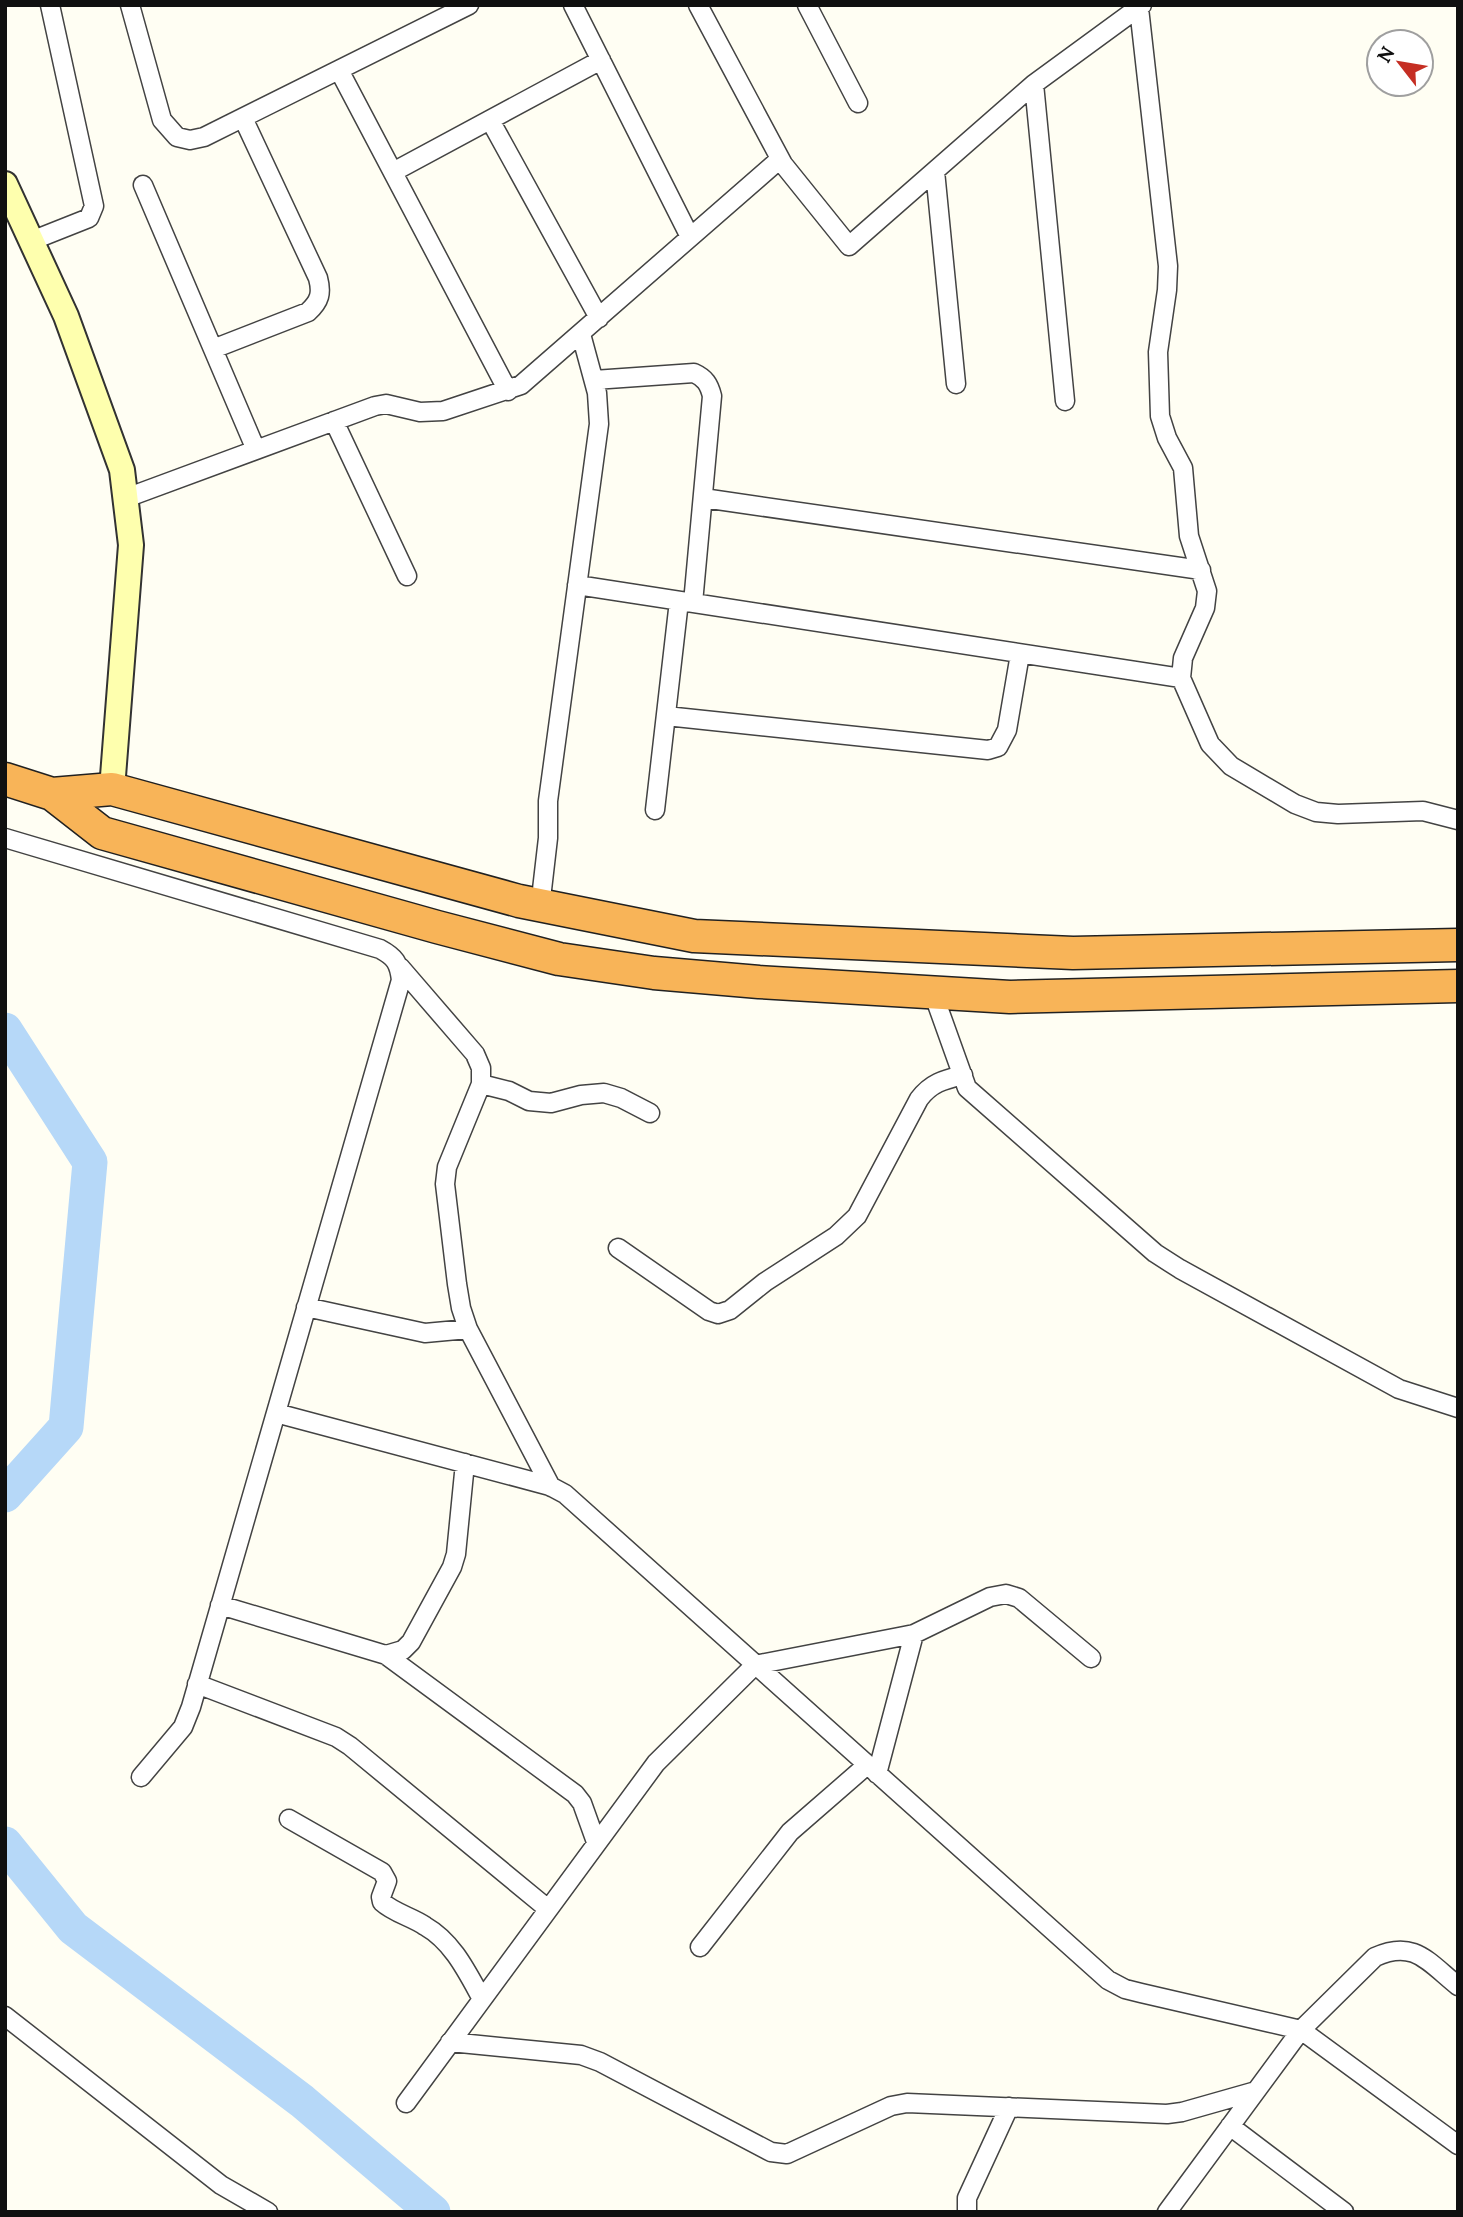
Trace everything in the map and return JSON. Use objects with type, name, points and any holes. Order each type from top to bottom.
[{"type":"highway","points":[[5,779],[52,794],[102,833],[423,924],[559,959],[654,973],[933,993],[1074,997],[1458,986]]},
{"type":"highway","points":[[52,794],[112,789],[540,906],[694,936],[1073,953],[1458,945]]},
{"type":"street","points":[[31,241],[89,218],[94,206],[50,5]]},
{"type":"street","points":[[130,5],[162,120],[177,137],[197,139],[469,5]]},
{"type":"street","points":[[573,5],[690,237]]},
{"type":"street","points":[[807,5],[858,103]]},
{"type":"street","points":[[700,6],[780,159],[849,246],[1034,84],[1140,6]]},
{"type":"street","points":[[1140,6],[1168,266],[1158,352],[1160,416],[1167,438],[1183,468],[1189,536],[1206,583],[1207,599],[1183,658],[1181,678],[1210,744],[1219,756],[1295,804],[1338,814],[1423,811],[1458,820]]},
{"type":"street","points":[[393,172],[601,60]]},
{"type":"street","points":[[339,70],[508,391]]},
{"type":"street","points":[[1034,84],[1065,401]]},
{"type":"street","points":[[213,348],[308,312],[317,304],[321,291],[318,278],[243,118]]},
{"type":"street","points":[[491,120],[599,318]]},
{"type":"street","points":[[126,498],[375,406],[386,404],[420,412],[443,411],[508,391],[532,377],[780,159]]},
{"type":"street","points":[[935,171],[956,384]]},
{"type":"street","points":[[5,184],[66,316],[122,470],[131,545],[112,789]]},
{"type":"street","points":[[143,185],[256,450]]},
{"type":"street","points":[[540,906],[548,838],[548,801],[599,424],[597,393],[581,334]]},
{"type":"street","points":[[594,380],[694,373],[703,377],[712,396],[702,498],[666,716],[655,810]]},
{"type":"street","points":[[334,421],[407,576]]},
{"type":"street","points":[[702,498],[1201,570]]},
{"type":"street","points":[[577,585],[1181,678]]},
{"type":"street","points":[[666,716],[988,750],[998,747],[1007,730],[1020,653]]},
{"type":"street","points":[[5,838],[380,949],[394,956],[400,967],[475,1054],[481,1068],[481,1084],[447,1167],[445,1184],[461,1308],[468,1329],[551,1487]]},
{"type":"street","points":[[141,1777],[183,1727],[197,1684],[401,980],[400,967]]},
{"type":"street","points":[[933,993],[967,1088],[1167,1262],[1399,1389],[1458,1408]]},
{"type":"street","points":[[618,1248],[709,1311],[719,1314],[730,1310],[765,1282],[836,1236],[857,1216],[927,1088],[936,1082],[962,1075]]},
{"type":"street","points":[[481,1084],[509,1091],[529,1101],[551,1103],[604,1093],[621,1098],[650,1113]]},
{"type":"street","points":[[306,1307],[425,1333],[468,1329]]},
{"type":"street","points":[[276,1413],[551,1487],[565,1494],[1108,1980],[1133,1991],[1301,2030],[1458,2145]]},
{"type":"street","points":[[386,1655],[403,1650],[411,1642],[452,1567],[456,1554],[466,1464]]},
{"type":"street","points":[[406,2103],[656,1763],[755,1665],[915,1634],[990,1597],[1006,1594],[1019,1598],[1091,1658]]},
{"type":"street","points":[[220,1605],[386,1655],[575,1794],[582,1803],[596,1842]]},
{"type":"street","points":[[699,1947],[790,1832],[872,1770],[915,1634]]},
{"type":"street","points":[[197,1684],[336,1737],[548,1909]]},
{"type":"street","points":[[289,1819],[382,1872],[387,1881],[381,1897],[382,1902],[426,1926],[448,1945],[457,1955],[482,1999]]},
{"type":"street","points":[[1167,2212],[1301,2030],[1375,1956],[1390,1950],[1405,1950],[1418,1955],[1458,1986]]},
{"type":"street","points":[[5,2015],[221,2185],[268,2212]]},
{"type":"street","points":[[450,2042],[581,2055],[600,2062],[771,2152],[787,2154],[891,2106],[907,2103],[1167,2114],[1256,2091]]},
{"type":"street","points":[[967,2212],[967,2197],[1009,2107]]},
{"type":"street","points":[[1230,2126],[1344,2212]]},
{"type":"waterway","points":[[5,1030],[90,1162],[66,1427],[5,1495]]},
{"type":"waterway","points":[[5,1844],[73,1928],[302,2101],[433,2212]]}]
